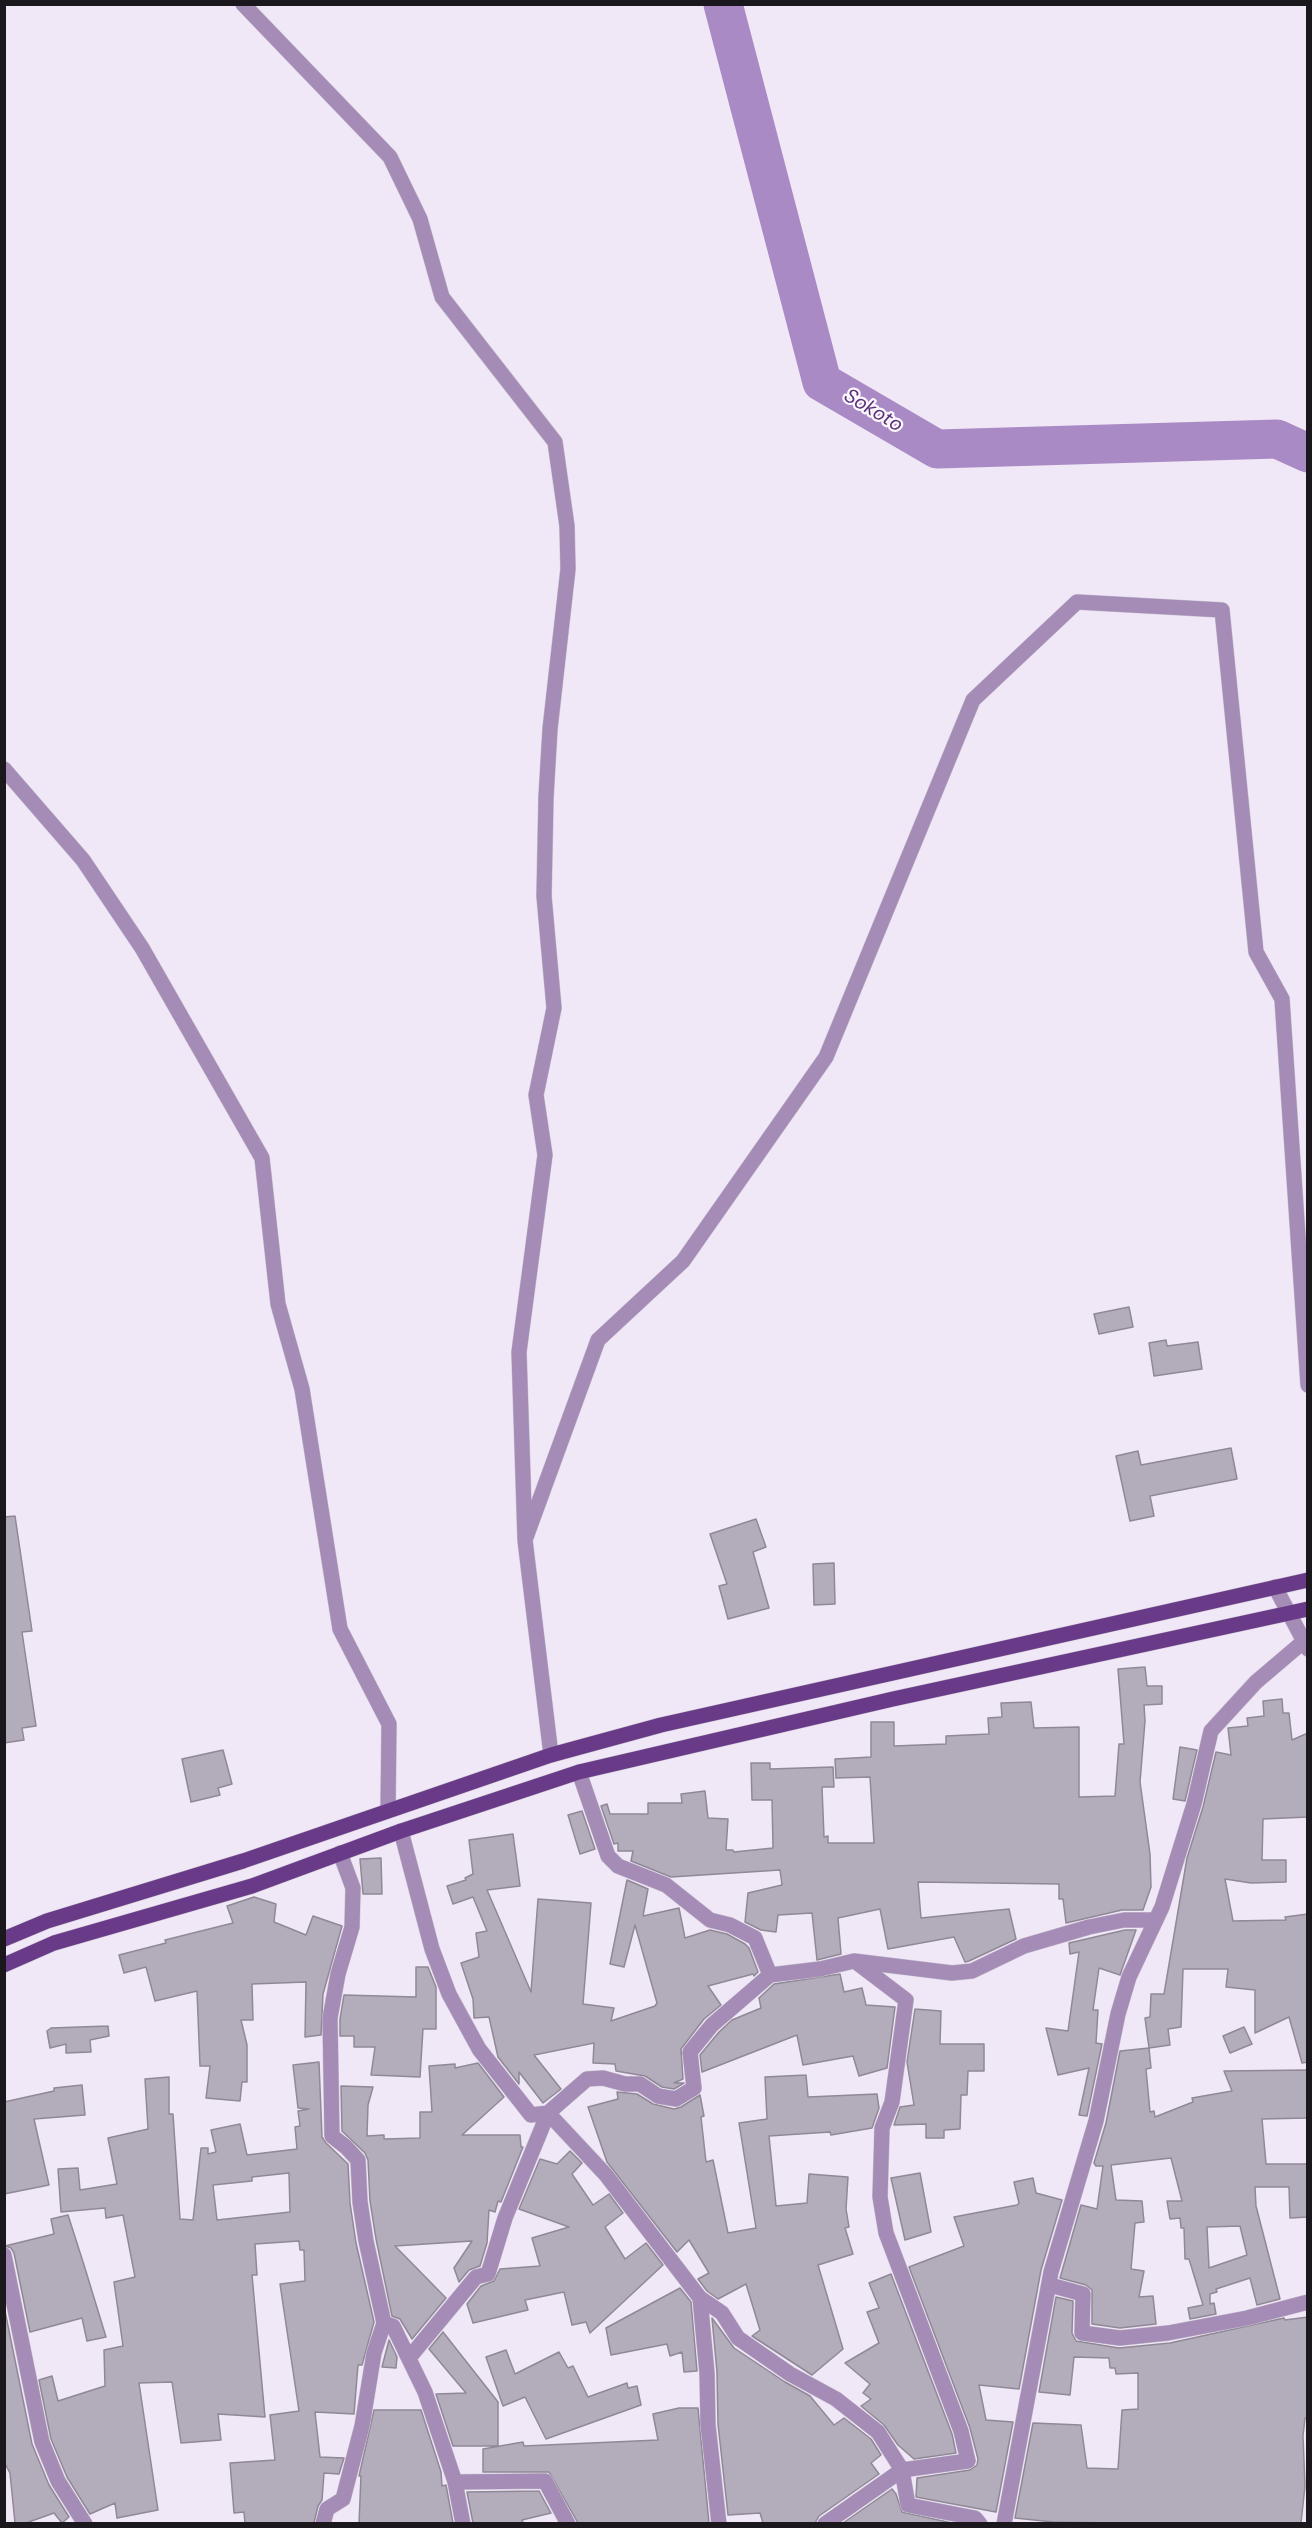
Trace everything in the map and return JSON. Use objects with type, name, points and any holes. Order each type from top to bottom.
[{"type":"main road","points":[[4,1939],[47,1921],[243,1861],[551,1755],[661,1725],[1308,1580]]},
{"type":"main road","points":[[4,1965],[54,1943],[252,1886],[401,1831],[579,1772],[893,1699],[1308,1609]]},
{"type":"street","points":[[243,4],[390,158],[420,219],[442,297],[555,442],[567,526],[568,569],[550,729],[545,830],[544,896],[554,1008],[536,1095],[545,1155],[519,1352],[525,1540],[551,1755]]},
{"type":"street","points":[[525,1540],[598,1340],[683,1261],[826,1057],[973,700],[1077,602],[1222,610],[1256,952],[1282,999],[1308,1385]]},
{"type":"street","points":[[4,770],[89,870],[142,948],[262,1158],[278,1304],[302,1389],[340,1629],[388,1725],[388,1810]]},
{"type":"street","points":[[1004,2523],[1051,2272],[1096,2121],[1120,2005],[1129,1977],[1156,1920],[1194,1804],[1211,1731],[1256,1682],[1305,1646],[1275,1587]]},
{"type":"street","points":[[579,1772],[608,1856],[618,1866],[666,1885],[710,1920],[730,1925],[755,1938],[770,1975]]},
{"type":"street","points":[[401,1831],[432,1949],[449,1994],[479,2049],[531,2115],[548,2113]]},
{"type":"street","points":[[323,2523],[327,2509],[343,2499],[362,2426],[374,2353],[384,2323],[366,2241],[360,2202],[358,2160],[346,2146],[332,2136],[330,2018],[338,1974],[352,1927],[353,1888],[340,1853]]},
{"type":"street","points":[[408,2358],[476,2277],[488,2274],[505,2218],[548,2113],[587,2079],[603,2078],[625,2084],[640,2084],[658,2096],[676,2099],[694,2088],[690,2052],[712,2025],[770,1975],[820,1970],[854,1961],[952,1974],[972,1971],[1024,1946],[1089,1927],[1124,1920],[1156,1920]]},
{"type":"street","points":[[825,2523],[902,2470],[968,2461],[961,2431],[886,2233],[880,2197],[882,2128],[892,2102],[906,2000],[854,1961]]},
{"type":"street","points":[[548,2113],[606,2175],[700,2298],[722,2313],[738,2338],[790,2374],[836,2399],[878,2432],[902,2470],[908,2505],[975,2518],[980,2523]]},
{"type":"street","points":[[4,2255],[42,2442],[57,2481],[85,2523]]},
{"type":"street","points":[[1050,2285],[1083,2294],[1082,2333],[1120,2338],[1179,2331],[1247,2318],[1308,2302]]},
{"type":"street","points":[[700,2298],[707,2373],[708,2425],[719,2523]]},
{"type":"street","points":[[384,2323],[393,2326],[425,2392],[455,2482],[463,2523]]},
{"type":"street","points":[[455,2482],[545,2481],[568,2523]]},
{"type":"building","points":[[1129,1307],[1133,1327],[1099,1334],[1094,1314]]},
{"type":"building","points":[[1166,1340],[1167,1346],[1198,1342],[1202,1369],[1154,1376],[1149,1343]]},
{"type":"building","points":[[1231,1448],[1237,1479],[1150,1496],[1154,1516],[1130,1521],[1116,1456],[1138,1451],[1141,1465]]},
{"type":"building","points":[[15,1516],[32,1631],[22,1632],[36,1726],[22,1728],[24,1740],[4,1743],[4,1517]]},
{"type":"building","points":[[756,1519],[766,1547],[753,1552],[769,1608],[728,1619],[719,1586],[727,1584],[710,1534]]},
{"type":"building","points":[[834,1563],[835,1604],[814,1605],[813,1564]]},
{"type":"building","points":[[1145,1667],[1147,1686],[1162,1686],[1162,1704],[1144,1705],[1145,1721],[1140,1782],[1150,1854],[1151,1887],[1143,1910],[1122,1910],[1066,1923],[1063,1899],[1059,1899],[1059,1884],[918,1882],[921,1918],[1009,1909],[1016,1939],[969,1961],[965,1962],[954,1937],[888,1949],[880,1909],[838,1918],[841,1954],[817,1960],[812,1913],[778,1915],[776,1932],[761,1930],[745,1922],[748,1893],[782,1885],[780,1870],[671,1877],[631,1861],[633,1851],[618,1851],[618,1843],[614,1844],[601,1806],[607,1804],[610,1814],[648,1814],[648,1803],[682,1803],[681,1794],[705,1791],[708,1818],[728,1819],[726,1850],[734,1852],[773,1848],[772,1800],[752,1800],[751,1763],[770,1763],[770,1769],[833,1767],[834,1787],[822,1787],[824,1837],[828,1836],[828,1843],[874,1843],[870,1777],[836,1778],[835,1759],[871,1757],[871,1722],[894,1722],[894,1746],[946,1744],[946,1736],[989,1734],[988,1718],[1002,1717],[1001,1703],[1031,1702],[1034,1728],[1079,1727],[1079,1797],[1115,1796],[1119,1744],[1124,1744],[1118,1669]]},
{"type":"building","points":[[1282,1699],[1283,1713],[1289,1713],[1292,1740],[1308,1733],[1308,1817],[1263,1819],[1262,1860],[1286,1860],[1286,1882],[1251,1883],[1225,1879],[1233,1921],[1286,1920],[1285,1917],[1308,1914],[1308,2062],[1302,2063],[1289,2017],[1255,2033],[1255,1990],[1226,1987],[1228,1969],[1183,1969],[1181,2027],[1168,2029],[1170,2045],[1149,2048],[1145,2018],[1150,2017],[1151,1994],[1164,1994],[1187,1858],[1203,1807],[1216,1752],[1231,1755],[1228,1728],[1248,1726],[1247,1718],[1264,1716],[1263,1701]]},
{"type":"building","points":[[1180,1747],[1197,1750],[1185,1801],[1173,1799]]},
{"type":"building","points":[[223,1750],[232,1784],[218,1788],[220,1795],[191,1802],[182,1759]]},
{"type":"building","points":[[582,1811],[595,1849],[580,1854],[568,1815]]},
{"type":"building","points":[[513,1834],[520,1886],[487,1890],[531,1992],[538,1899],[591,1903],[583,2004],[614,2008],[611,2021],[655,2006],[657,2003],[635,1925],[624,1967],[610,1964],[627,1880],[648,1889],[643,1916],[679,1908],[685,1938],[710,1930],[727,1934],[749,1948],[758,1972],[754,1976],[753,1974],[708,1986],[721,2005],[704,2019],[681,2049],[683,2079],[674,2083],[684,2083],[674,2089],[662,2087],[645,2076],[616,2071],[615,2064],[593,2063],[594,2043],[534,2055],[561,2089],[543,2103],[519,2072],[519,2084],[498,2057],[489,2017],[474,2018],[473,1999],[461,1963],[479,1957],[476,1933],[487,1931],[473,1897],[453,1904],[447,1886],[466,1880],[465,1878],[473,1874],[469,1840]]},
{"type":"building","points":[[381,1858],[382,1894],[363,1894],[360,1859]]},
{"type":"building","points":[[254,1897],[276,1904],[274,1922],[306,1935],[313,1916],[342,1926],[323,1994],[321,2035],[305,2037],[306,1982],[252,1984],[253,2020],[241,2020],[247,2045],[247,2082],[242,2082],[240,2101],[206,2098],[210,2066],[200,2066],[197,1991],[155,2001],[146,1967],[124,1973],[119,1955],[166,1943],[165,1940],[233,1923],[227,1906]]},
{"type":"building","points":[[1125,1930],[1136,1930],[1120,1975],[1099,1968],[1093,2010],[1098,2010],[1096,2043],[1102,2044],[1087,2116],[1079,2115],[1089,2068],[1058,2075],[1046,2028],[1068,2031],[1079,1952],[1070,1954],[1069,1943]]},
{"type":"building","points":[[416,1967],[428,1967],[436,1987],[436,2029],[423,2029],[420,2077],[371,2075],[375,2047],[354,2047],[354,2036],[340,2036],[344,1995],[416,1997]]},
{"type":"building","points":[[840,1974],[844,1992],[862,1988],[866,2005],[895,2007],[887,2068],[859,2076],[853,2056],[803,2065],[797,2035],[702,2072],[700,2055],[732,2020],[761,2008],[759,1998],[774,1984]]},
{"type":"building","points":[[915,2009],[941,2011],[940,2044],[984,2044],[984,2071],[968,2071],[967,2095],[961,2095],[960,2129],[944,2130],[944,2138],[926,2138],[926,2124],[894,2125],[900,2107],[914,2105],[907,2062]]},
{"type":"building","points":[[108,2026],[109,2036],[90,2040],[91,2052],[66,2053],[66,2044],[50,2048],[47,2031],[51,2028]]},
{"type":"building","points":[[1244,2027],[1252,2044],[1230,2053],[1223,2036]]},
{"type":"building","points":[[1149,2048],[1151,2068],[1146,2069],[1150,2112],[1154,2111],[1155,2117],[1193,2102],[1192,2098],[1232,2091],[1224,2071],[1308,2070],[1308,2118],[1262,2119],[1266,2164],[1308,2164],[1308,2217],[1290,2218],[1289,2187],[1255,2187],[1256,2206],[1280,2299],[1257,2305],[1250,2278],[1216,2289],[1217,2292],[1210,2294],[1210,2304],[1214,2303],[1216,2314],[1190,2319],[1188,2308],[1203,2305],[1189,2259],[1185,2259],[1184,2228],[1181,2228],[1180,2218],[1170,2219],[1167,2201],[1182,2201],[1171,2158],[1111,2165],[1116,2200],[1142,2201],[1144,2222],[1135,2223],[1131,2269],[1144,2271],[1139,2297],[1153,2296],[1156,2324],[1120,2328],[1092,2324],[1092,2290],[1086,2285],[1060,2278],[1081,2205],[1097,2209],[1103,2166],[1096,2166],[1094,2163],[1106,2123],[1120,2051]],"holes":[[[1240,2226],[1247,2255],[1209,2268],[1207,2227]]]},
{"type":"building","points":[[319,2062],[322,2137],[348,2164],[350,2203],[356,2243],[374,2322],[362,2365],[358,2365],[354,2414],[315,2412],[320,2457],[344,2458],[339,2474],[324,2473],[322,2500],[318,2506],[314,2523],[245,2523],[244,2512],[234,2513],[230,2463],[275,2460],[270,2415],[299,2411],[280,2284],[305,2281],[304,2250],[300,2250],[299,2241],[255,2244],[257,2275],[252,2275],[265,2417],[218,2414],[221,2440],[181,2443],[172,2382],[139,2383],[158,2510],[117,2518],[115,2503],[90,2514],[67,2477],[51,2439],[39,2380],[52,2376],[58,2401],[105,2386],[104,2350],[123,2346],[114,2282],[135,2277],[123,2215],[106,2218],[105,2208],[61,2212],[58,2169],[78,2168],[80,2190],[117,2184],[108,2138],[148,2129],[145,2079],[169,2077],[169,2114],[173,2114],[180,2219],[193,2220],[201,2148],[208,2148],[208,2154],[216,2152],[211,2130],[240,2124],[247,2155],[297,2149],[295,2127],[300,2126],[298,2111],[309,2109],[298,2108],[293,2065]],"holes":[[[289,2173],[290,2212],[217,2220],[213,2185],[252,2181],[252,2177]]]},
{"type":"building","points":[[478,2063],[504,2097],[462,2135],[520,2135],[521,2147],[523,2147],[501,2202],[498,2201],[495,2212],[489,2210],[487,2243],[480,2266],[469,2270],[459,2282],[454,2268],[472,2241],[395,2246],[446,2298],[412,2339],[400,2319],[392,2316],[370,2201],[368,2160],[365,2153],[342,2131],[341,2086],[373,2087],[368,2105],[367,2136],[384,2135],[384,2139],[420,2138],[420,2112],[432,2112],[429,2066],[455,2064],[455,2068]]},
{"type":"building","points":[[806,2075],[808,2097],[877,2094],[879,2108],[872,2128],[831,2135],[830,2132],[769,2136],[776,2206],[807,2203],[809,2174],[848,2177],[846,2209],[849,2227],[845,2228],[853,2254],[818,2265],[843,2349],[812,2375],[752,2336],[760,2330],[746,2284],[718,2299],[707,2291],[698,2279],[709,2273],[689,2240],[677,2252],[607,2162],[588,2107],[618,2099],[617,2092],[637,2094],[653,2104],[674,2109],[700,2095],[704,2116],[701,2117],[706,2162],[713,2160],[728,2233],[756,2228],[739,2123],[767,2119],[765,2077]]},
{"type":"building","points":[[82,2085],[85,2115],[34,2119],[49,2185],[4,2194],[4,2102],[54,2091],[54,2088]]},
{"type":"building","points":[[570,2151],[582,2163],[572,2174],[593,2205],[609,2194],[623,2213],[605,2227],[625,2259],[646,2243],[663,2265],[590,2333],[586,2322],[572,2325],[564,2292],[525,2300],[528,2310],[473,2323],[467,2304],[481,2286],[494,2281],[500,2269],[540,2266],[532,2238],[569,2227],[519,2209],[540,2159],[557,2164]]},
{"type":"building","points":[[920,2173],[931,2232],[905,2240],[891,2178]]},
{"type":"building","points":[[1033,2178],[1036,2193],[1062,2200],[1041,2270],[1019,2389],[979,2385],[986,2420],[1013,2422],[996,2512],[916,2497],[917,2478],[970,2470],[977,2465],[978,2459],[970,2428],[909,2267],[964,2246],[954,2217],[1017,2205],[1019,2203],[1014,2182]]},
{"type":"building","points":[[68,2215],[106,2337],[87,2341],[82,2318],[30,2332],[14,2253],[11,2248],[5,2246],[54,2234],[51,2219]]},
{"type":"building","points":[[891,2274],[952,2434],[956,2453],[914,2459],[898,2445],[884,2425],[861,2406],[871,2399],[863,2393],[870,2384],[845,2363],[879,2343],[867,2312],[879,2308],[869,2283]]},
{"type":"building","points":[[680,2288],[691,2302],[697,2371],[684,2372],[682,2352],[670,2356],[667,2344],[611,2355],[606,2328]]},
{"type":"building","points":[[1056,2297],[1073,2301],[1072,2333],[1076,2341],[1119,2348],[1170,2343],[1284,2318],[1285,2320],[1308,2317],[1308,2418],[1305,2418],[1303,2436],[1305,2486],[1301,2523],[1110,2523],[1053,2522],[1015,2518],[1033,2423],[1081,2425],[1087,2468],[1118,2469],[1122,2410],[1138,2409],[1138,2373],[1116,2374],[1115,2368],[1110,2368],[1109,2358],[1074,2357],[1070,2395],[1039,2392]]},
{"type":"building","points":[[4,2306],[32,2444],[49,2485],[69,2517],[62,2523],[54,2513],[26,2523],[15,2523],[10,2473],[4,2462]]},
{"type":"building","points":[[712,2318],[734,2348],[810,2396],[834,2425],[844,2418],[871,2439],[881,2455],[871,2463],[879,2474],[819,2516],[815,2523],[763,2523],[760,2513],[728,2515],[718,2424],[717,2372]]},
{"type":"building","points":[[443,2332],[498,2402],[498,2446],[453,2446],[436,2394],[466,2393],[429,2349]]},
{"type":"building","points":[[389,2340],[397,2357],[396,2368],[382,2367]]},
{"type":"building","points":[[506,2350],[515,2374],[559,2352],[568,2368],[573,2366],[588,2397],[627,2383],[628,2388],[637,2386],[641,2405],[546,2439],[525,2397],[503,2406],[486,2357]]},
{"type":"building","points":[[679,2408],[698,2408],[709,2523],[578,2523],[549,2472],[483,2472],[483,2449],[523,2442],[524,2446],[658,2440],[653,2414]]},
{"type":"building","points":[[374,2410],[421,2410],[441,2472],[442,2486],[446,2485],[453,2523],[359,2523],[361,2476],[359,2476]]},
{"type":"building","points":[[892,2489],[902,2512],[952,2523],[843,2523]]},
{"type":"building","points":[[539,2491],[551,2513],[522,2520],[523,2523],[473,2523],[467,2492]]},
{"type":"waterway","name":"Sokoto","points":[[723,4],[822,382],[937,449],[1277,439],[1308,453]]}]
